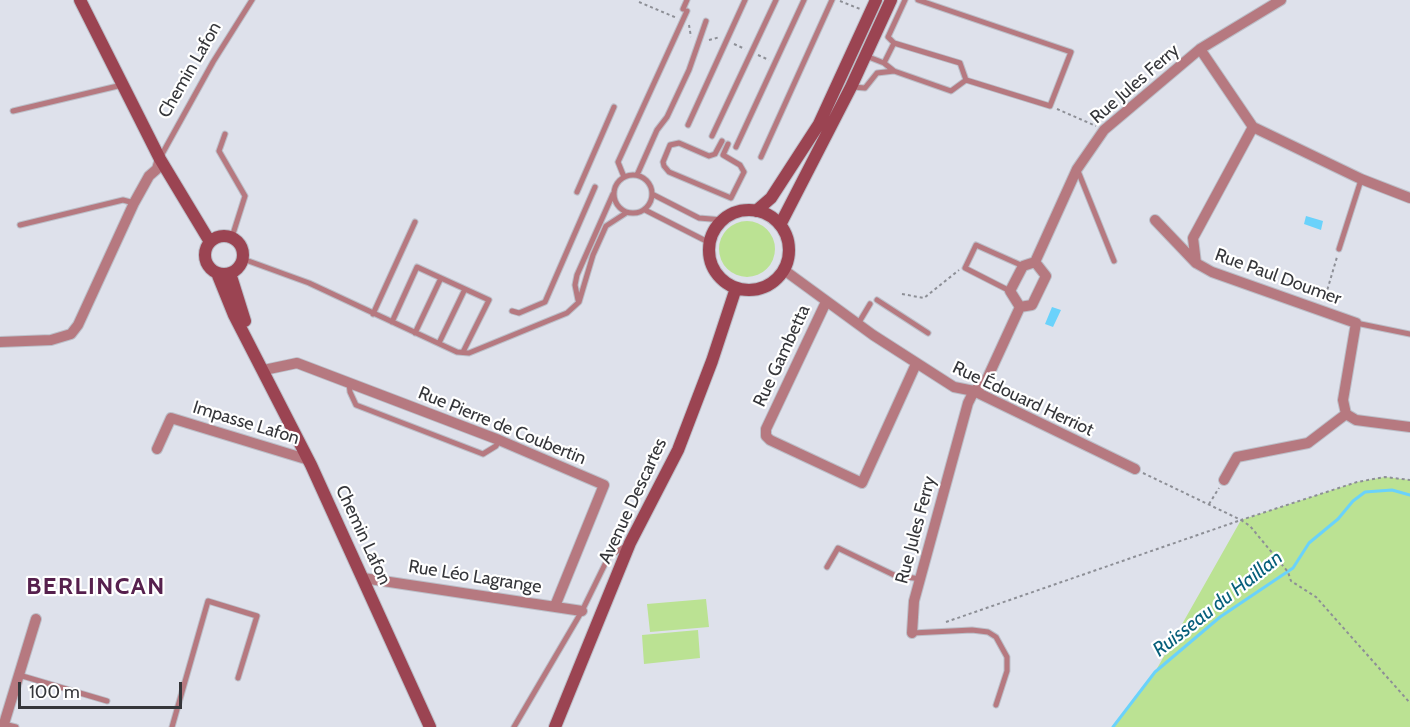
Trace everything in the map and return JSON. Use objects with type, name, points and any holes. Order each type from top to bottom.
[{"type":"main road","name":"Chemin Lafon","points":[[80,0],[160,159],[210,242]]},
{"type":"main road","points":[[756,211],[771,198],[819,124],[876,0]]},
{"type":"main road","points":[[780,225],[851,87],[891,0]]},
{"type":"main road","points":[[756,211],[765,214],[780,225],[789,246],[784,270],[768,286],[747,290],[736,288],[721,279],[715,271],[709,252],[710,243],[723,220],[733,214],[756,211]]},
{"type":"main road","points":[[218,237],[232,237],[241,246],[243,259],[238,268],[230,273],[217,273],[206,261],[206,248],[218,237]]},
{"type":"main road","name":"Chemin Lafon","points":[[217,273],[231,307],[309,460],[430,727]]},
{"type":"main road","name":"Chemin Lafon","points":[[230,273],[262,364]]},
{"type":"main road","name":"Avenue Descartes","points":[[555,727],[630,543],[678,450],[712,361],[736,288]]},
{"type":"street","name":"Rue Jules Ferry","points":[[912,633],[914,601],[968,403],[974,391],[986,381],[1020,307],[1032,304],[1046,276],[1035,262],[1077,169],[1104,129],[1200,49],[1281,0]]},
{"type":"street","points":[[1200,49],[1253,127],[1362,179],[1410,198]]},
{"type":"street","name":"Rue Paul Doumer","points":[[1253,127],[1193,238],[1196,263],[1212,272],[1356,323],[1343,400],[1346,414]]},
{"type":"street","points":[[0,342],[51,340],[71,334],[78,325],[134,203],[149,176],[157,169],[160,159]]},
{"type":"street","points":[[1155,220],[1196,263]]},
{"type":"street","points":[[1020,307],[1010,291],[1023,266],[1035,262]]},
{"type":"street","name":"Rue Édouard Herriot","points":[[784,270],[916,364],[954,387],[974,391],[1135,469]]},
{"type":"street","name":"Rue Gambetta","points":[[826,302],[766,429],[766,436],[770,440],[862,483],[916,364]]},
{"type":"street","name":"Rue Pierre de Coubertin","points":[[262,364],[297,363],[499,440],[604,485],[555,606]]},
{"type":"street","points":[[1224,480],[1237,457],[1308,443],[1346,414],[1356,420],[1410,427]]},
{"type":"street","name":"Impasse Lafon","points":[[157,449],[171,418],[309,460]]},
{"type":"street","name":"Rue Léo Lagrange","points":[[363,578],[582,611]]},
{"type":"street","points":[[3,725],[36,619]]},
{"type":"lane","name":"Chemin Lafon","points":[[160,159],[213,62],[252,0]]},
{"type":"lane","points":[[624,177],[618,162],[683,21],[687,0]]},
{"type":"lane","points":[[688,124],[745,0]]},
{"type":"lane","points":[[712,136],[776,0]]},
{"type":"lane","points":[[735,147],[804,0]]},
{"type":"lane","points":[[761,157],[832,0]]},
{"type":"lane","points":[[905,0],[888,37],[894,43],[960,63],[966,80]]},
{"type":"lane","points":[[918,0],[1071,52],[1050,106],[966,80]]},
{"type":"lane","points":[[637,175],[657,130],[667,117],[689,70],[706,21]]},
{"type":"lane","points":[[884,63],[894,43]]},
{"type":"lane","points":[[866,56],[884,63],[894,71],[951,91],[966,80]]},
{"type":"lane","points":[[851,87],[865,88],[877,73],[894,71]]},
{"type":"lane","points":[[13,111],[122,85]]},
{"type":"lane","points":[[577,192],[614,107]]},
{"type":"lane","points":[[225,134],[219,151],[245,196],[232,237]]},
{"type":"lane","points":[[722,141],[716,154],[709,156],[680,143],[670,145],[663,162],[664,166],[669,172],[730,198],[744,172],[740,165],[723,155],[728,144]]},
{"type":"lane","points":[[1077,169],[1114,261]]},
{"type":"lane","points":[[579,302],[575,285],[577,275],[614,190],[624,177],[637,175],[647,181],[652,194],[699,218],[723,220]]},
{"type":"lane","points":[[1339,249],[1362,179]]},
{"type":"lane","points":[[512,311],[519,313],[545,302],[595,187]]},
{"type":"lane","points":[[614,190],[617,206],[627,213]]},
{"type":"lane","points":[[645,210],[652,194]]},
{"type":"lane","points":[[20,225],[123,200],[134,203]]},
{"type":"lane","points":[[243,259],[309,284],[415,333],[463,352],[491,345],[555,319],[579,302],[593,255],[606,226],[627,213],[645,210],[710,243]]},
{"type":"lane","points":[[373,314],[415,222]]},
{"type":"lane","points":[[1010,291],[965,268],[976,245],[1023,266]]},
{"type":"lane","points":[[392,322],[417,267],[489,300],[463,352]]},
{"type":"lane","points":[[415,333],[441,278]]},
{"type":"lane","points":[[439,343],[465,289]]},
{"type":"lane","points":[[877,300],[928,333]]},
{"type":"lane","points":[[858,324],[870,304]]},
{"type":"lane","name":"Rue Paul Doumer","points":[[1356,323],[1410,334]]},
{"type":"lane","points":[[349,383],[350,393],[356,405],[483,454],[496,446],[499,440]]},
{"type":"lane","points":[[514,727],[582,611],[609,556],[630,543]]},
{"type":"lane","points":[[827,567],[838,548],[894,575],[920,579]]},
{"type":"lane","points":[[172,727],[208,601],[257,616],[238,678]]},
{"type":"lane","points":[[912,633],[972,630],[988,632],[996,637],[1007,657],[1007,672],[996,705]]},
{"type":"lane","points":[[19,675],[107,701]]},
{"type":"lane","points":[[3,725],[16,727]]},
{"type":"path","points":[[839,0],[871,13]]},
{"type":"path","points":[[639,2],[688,23],[691,39],[704,43],[716,37],[775,63]]},
{"type":"path","points":[[1050,106],[1104,129]]},
{"type":"path","points":[[1320,312],[1339,249]]},
{"type":"path","points":[[902,294],[924,298],[954,272],[965,268]]},
{"type":"path","points":[[1135,469],[1241,520],[1258,535],[1288,572],[1291,581],[1316,597],[1410,702]]},
{"type":"path","points":[[944,623],[1357,482],[1385,477],[1410,480]]},
{"type":"path","points":[[1209,504],[1224,480]]},
{"type":"green space","points":[[741,221],[753,221],[763,225],[771,233],[775,249],[771,265],[763,273],[753,277],[741,277],[731,273],[723,265],[719,255],[719,243],[723,233],[731,225]]},
{"type":"green space","points":[[1385,477],[1410,480],[1410,727],[1113,727],[1155,672],[1241,520],[1357,482]]},
{"type":"green space","points":[[706,599],[709,627],[650,632],[647,604]]},
{"type":"green space","points":[[698,630],[700,658],[644,664],[642,635]]},
{"type":"water","points":[[1306,216],[1323,221],[1321,230],[1304,224]]},
{"type":"water","points":[[1052,307],[1061,310],[1053,327],[1045,324]]},
{"type":"waterway","name":"Ruisseau du Haillan","points":[[1113,727],[1155,672],[1220,617],[1293,568],[1309,543],[1338,519],[1353,501],[1365,492],[1392,490],[1410,495]]},
{"type":"district","name":"BERLINCAN","points":[[96,587]]}]
